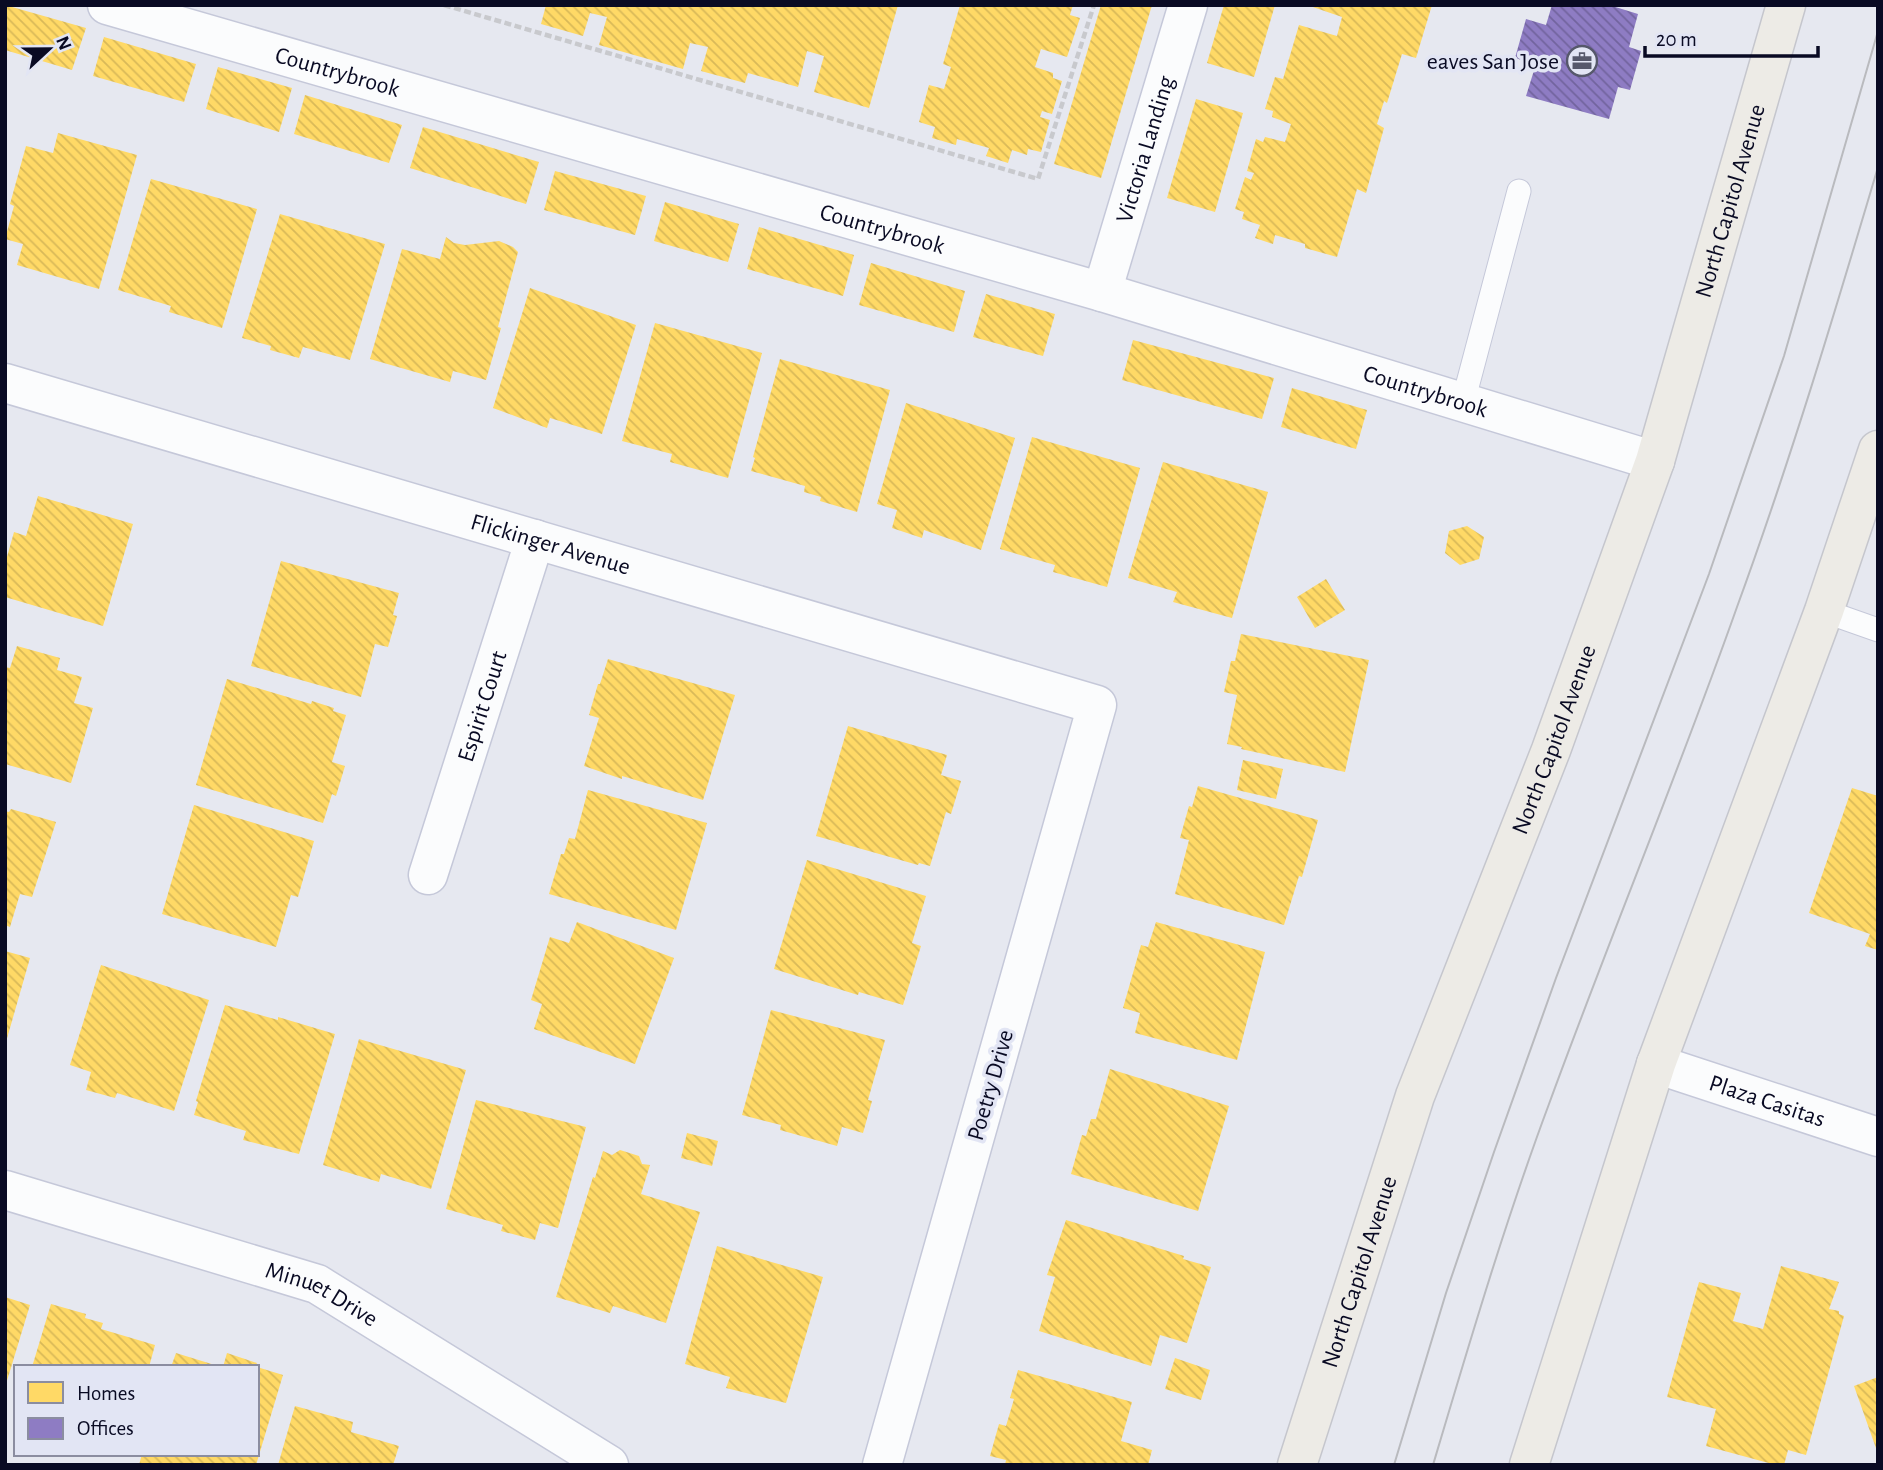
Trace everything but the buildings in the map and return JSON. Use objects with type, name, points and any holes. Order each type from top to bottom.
[{"type":"main road","name":"North Capitol Avenue","points":[[1297,1465],[1415,1096],[1551,750],[1655,461],[1786,5]]},
{"type":"main road","points":[[1529,1465],[1656,1064],[1824,611],[1878,450]]},
{"type":"street","name":"Countrybrook","points":[[107,5],[1102,292],[1655,461]]},
{"type":"street","name":"Victoria Landing","points":[[1102,292],[1188,5]]},
{"type":"street","name":"Flickinger Avenue","points":[[5,383],[1097,705]]},
{"type":"street","name":"Espirit Court","points":[[428,875],[535,539]]},
{"type":"street","name":"Poetry Drive","points":[[882,1465],[1097,705]]},
{"type":"street","name":"Plaza Casitas","points":[[1656,1064],[1878,1137]]},
{"type":"street","name":"Minuet Drive","points":[[5,1190],[317,1284],[609,1465]]},
{"type":"lane","points":[[1463,402],[1519,191]]},
{"type":"lane","points":[[1824,611],[1878,630]]},
{"type":"path","points":[[444,5],[1038,179],[1094,5]]},
{"type":"tram line","points":[[1394,1465],[1446,1293],[1494,1152],[1556,978],[1709,574],[1784,356],[1878,31]]},
{"type":"tram line","points":[[1433,1465],[1517,1193],[1691,732],[1775,498],[1878,167]]},
{"type":"place","name":"eaves San Jose","points":[[1582,61]]}]
